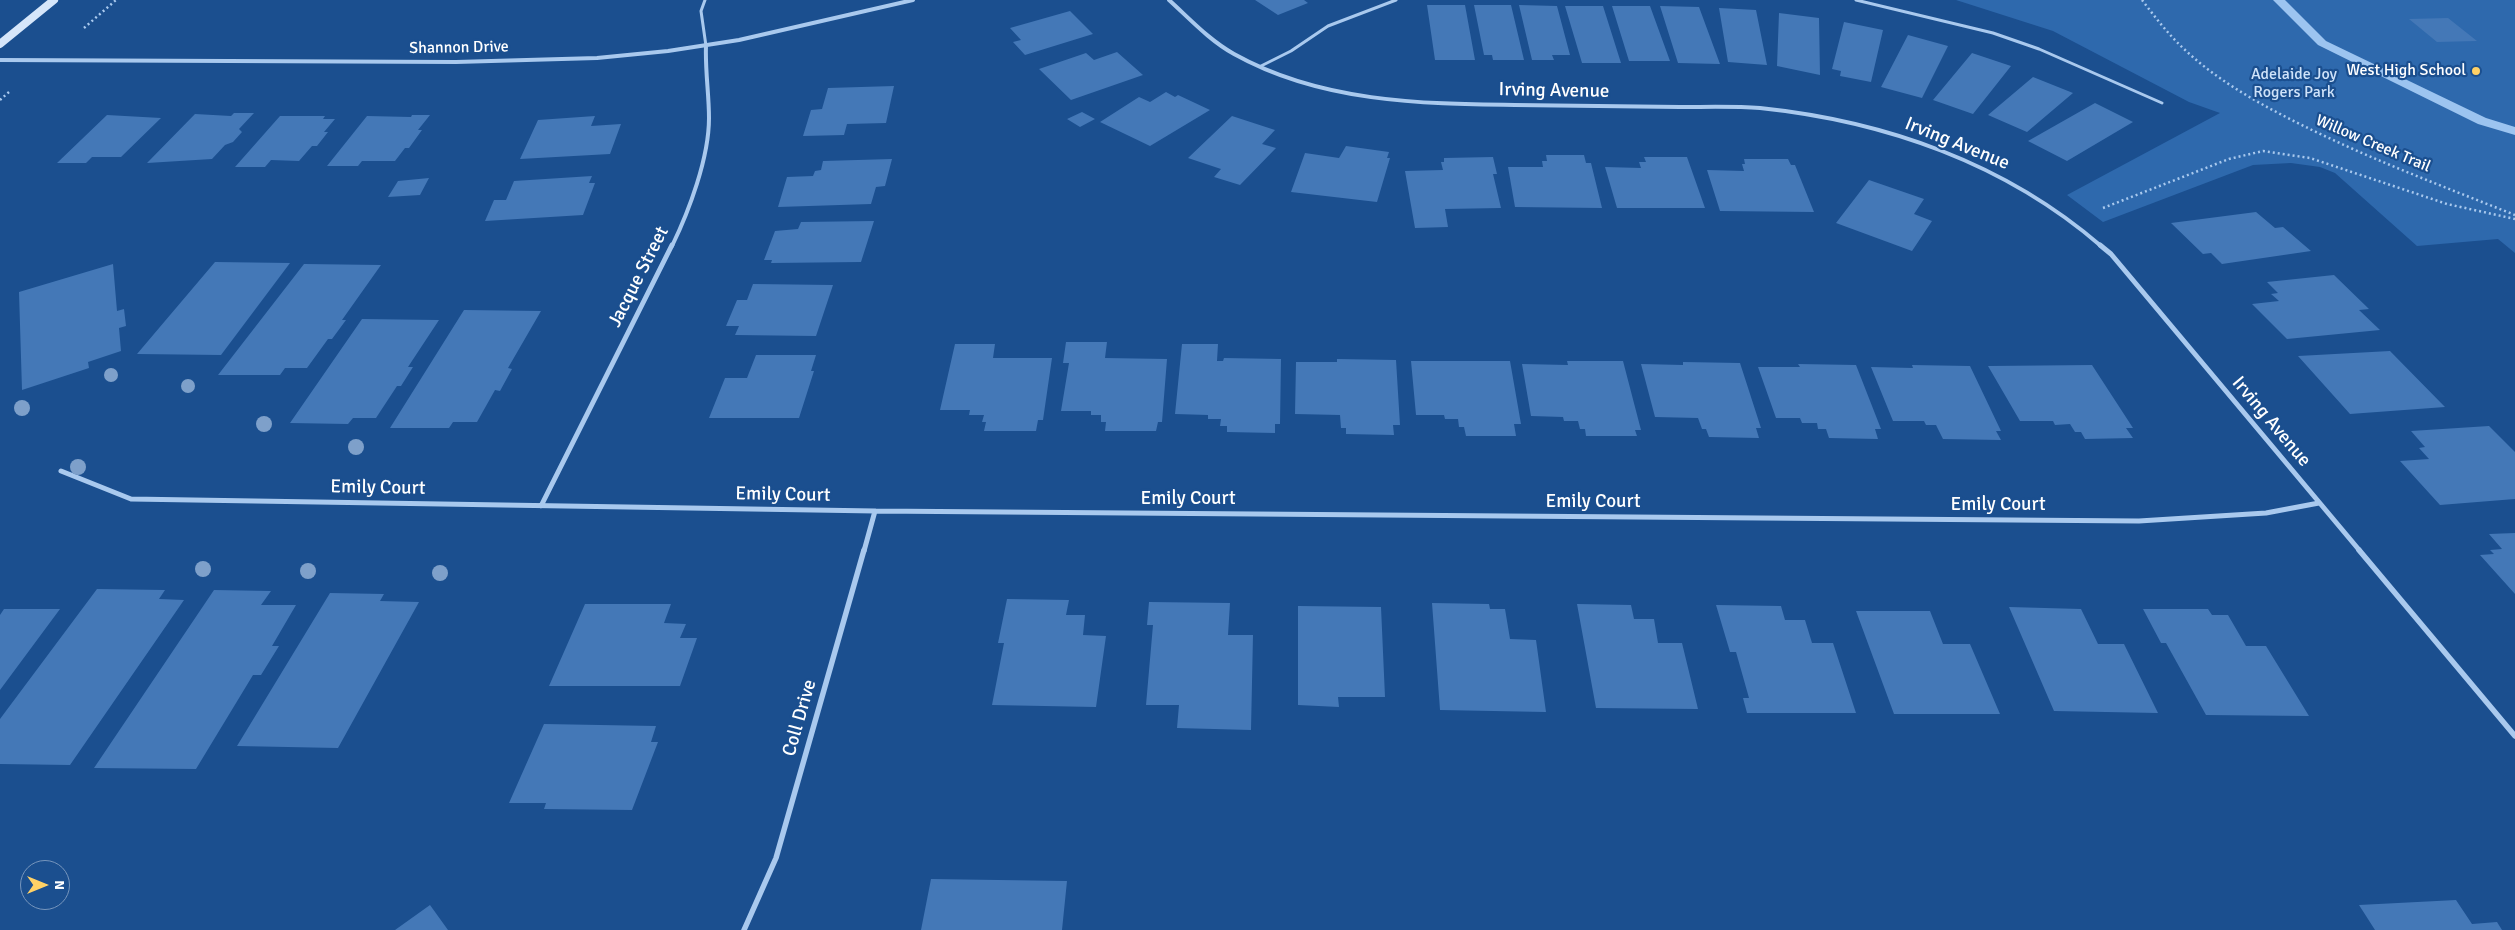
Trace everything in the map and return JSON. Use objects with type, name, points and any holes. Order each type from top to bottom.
[{"type":"street","points":[[0,44],[54,0]]},
{"type":"street","name":"Shannon Drive","points":[[0,60],[530,60],[632,55],[706,46],[800,28],[913,0]]},
{"type":"street","name":"Irving Avenue","points":[[1168,0],[1208,36],[1239,56],[1261,66],[1323,88],[1372,98],[1424,104],[1757,108],[1810,114],[1864,125],[1927,144],[1979,165],[2052,207],[2111,254],[2515,736]]},
{"type":"street","name":"Jacque Street","points":[[541,506],[682,225],[700,170],[709,120],[705,71],[706,46]]},
{"type":"street","name":"Emily Court","points":[[61,471],[130,499],[875,511],[2139,521],[2266,513],[2319,503]]},
{"type":"street","name":"Coll Drive","points":[[744,930],[776,858],[875,511]]},
{"type":"lane","points":[[705,0],[701,11],[706,46]]},
{"type":"lane","points":[[1261,66],[1291,51],[1328,26],[1396,0]]},
{"type":"lane","points":[[1856,0],[1993,33],[2039,49],[2162,103]]},
{"type":"path","name":"Willow Creek Trail","points":[[2142,0],[2158,24],[2211,72],[2284,118],[2406,172],[2515,217]]},
{"type":"path","name":"Willow Creek Trail","points":[[2103,208],[2228,159],[2263,151],[2310,158],[2447,204],[2515,217]]},
{"type":"green space","name":"Adelaide Joy Rogers Park","points":[[1956,0],[2515,0],[2515,253],[2498,239],[2417,246],[2335,173],[2320,167],[2291,163],[2253,165],[2103,222],[2067,195],[2220,113],[2189,102],[2053,31]]},
{"type":"building","points":[[1255,0],[1304,0],[1308,3],[1278,15]]},
{"type":"building","points":[[1427,5],[1465,5],[1475,60],[1435,60]]},
{"type":"building","points":[[1474,5],[1511,5],[1524,60],[1493,60],[1492,55],[1484,55]]},
{"type":"building","points":[[1519,5],[1557,6],[1570,55],[1552,55],[1554,60],[1532,60]]},
{"type":"building","points":[[1565,6],[1603,6],[1621,63],[1582,63]]},
{"type":"building","points":[[1612,6],[1650,6],[1670,61],[1629,61]]},
{"type":"building","points":[[1660,6],[1699,7],[1720,64],[1678,63]]},
{"type":"building","points":[[1719,8],[1756,10],[1767,65],[1728,62]]},
{"type":"building","points":[[1070,11],[1093,34],[1025,55],[1013,42],[1021,40],[1010,28]]},
{"type":"building","points":[[1779,13],[1819,18],[1820,75],[1777,66]]},
{"type":"building","points":[[2448,18],[2477,41],[2437,42],[2409,19]]},
{"type":"building","points":[[1844,22],[1883,30],[1871,82],[1840,76],[1841,71],[1832,69]]},
{"type":"building","points":[[1908,35],[1948,46],[1922,98],[1881,87]]},
{"type":"building","points":[[1117,52],[1143,75],[1071,100],[1039,69],[1086,53],[1094,60]]},
{"type":"building","points":[[1972,53],[2011,66],[1973,114],[1933,100]]},
{"type":"building","points":[[2033,77],[2073,93],[2027,132],[1988,115]]},
{"type":"building","points":[[894,86],[886,123],[847,124],[844,135],[803,136],[811,110],[822,109],[828,88]]},
{"type":"building","points":[[1166,92],[1175,97],[1178,95],[1210,110],[1150,146],[1100,122],[1139,97],[1150,102]]},
{"type":"building","points":[[2095,103],[2133,122],[2067,161],[2028,141]]},
{"type":"building","points":[[1082,112],[1095,119],[1080,127],[1067,119]]},
{"type":"building","points":[[234,113],[254,113],[239,129],[242,132],[233,142],[225,145],[212,159],[147,163],[195,114],[231,116]]},
{"type":"building","points":[[107,115],[161,118],[121,157],[92,157],[86,163],[57,163]]},
{"type":"building","points":[[412,115],[430,115],[418,130],[422,130],[409,148],[405,148],[395,161],[362,161],[358,166],[327,166],[367,116],[411,117]]},
{"type":"building","points":[[280,116],[325,116],[323,119],[335,119],[324,132],[328,132],[317,146],[312,146],[299,161],[271,160],[265,167],[235,167]]},
{"type":"building","points":[[595,116],[591,126],[621,124],[610,154],[520,159],[538,120]]},
{"type":"building","points":[[1232,116],[1275,130],[1262,144],[1276,148],[1240,185],[1214,177],[1221,169],[1188,158]]},
{"type":"building","points":[[1346,146],[1389,152],[1387,158],[1390,158],[1377,202],[1291,192],[1305,153],[1339,158]]},
{"type":"building","points":[[1546,155],[1584,155],[1586,163],[1591,163],[1602,208],[1515,207],[1508,167],[1543,167],[1542,161],[1547,161]]},
{"type":"building","points":[[1493,157],[1497,174],[1493,174],[1501,208],[1445,209],[1448,227],[1415,228],[1405,171],[1443,170],[1441,162],[1444,162],[1444,158]]},
{"type":"building","points":[[1644,157],[1687,157],[1705,208],[1617,208],[1605,167],[1641,168],[1639,162],[1646,162]]},
{"type":"building","points":[[892,159],[885,186],[876,187],[871,204],[778,207],[787,177],[813,176],[815,171],[821,170],[823,161]]},
{"type":"building","points":[[1744,159],[1788,159],[1791,165],[1795,165],[1814,212],[1720,211],[1707,170],[1744,171],[1742,164],[1745,164]]},
{"type":"building","points":[[592,176],[589,183],[595,183],[583,215],[485,221],[494,200],[506,200],[514,181]]},
{"type":"building","points":[[429,178],[420,195],[388,197],[398,181]]},
{"type":"building","points":[[1869,180],[1924,199],[1914,214],[1932,221],[1912,251],[1836,223]]},
{"type":"building","points":[[2256,212],[2275,228],[2283,227],[2311,251],[2222,264],[2211,253],[2203,254],[2171,223]]},
{"type":"building","points":[[874,221],[861,262],[771,263],[772,260],[764,260],[775,231],[798,229],[801,222]]},
{"type":"building","points":[[215,262],[290,263],[221,355],[137,354]]},
{"type":"building","points":[[113,264],[117,311],[124,309],[126,326],[119,328],[121,351],[88,362],[89,368],[22,390],[19,292]]},
{"type":"building","points":[[304,264],[381,265],[342,320],[346,320],[332,339],[328,339],[307,368],[285,368],[280,375],[218,375]]},
{"type":"building","points":[[2334,275],[2369,309],[2359,310],[2380,330],[2287,339],[2252,304],[2279,301],[2271,294],[2278,293],[2267,282]]},
{"type":"building","points":[[753,284],[833,285],[816,336],[735,335],[739,326],[726,326],[737,300],[747,300]]},
{"type":"building","points":[[464,310],[541,311],[508,368],[512,369],[500,391],[495,390],[477,422],[453,422],[449,428],[390,428]]},
{"type":"building","points":[[362,319],[439,320],[408,367],[413,367],[401,386],[397,386],[376,418],[353,418],[348,424],[290,423]]},
{"type":"building","points":[[1066,342],[1107,342],[1105,358],[1167,359],[1162,422],[1158,422],[1156,431],[1105,431],[1106,422],[1101,422],[1101,415],[1091,415],[1091,411],[1061,411],[1069,363],[1063,363]]},
{"type":"building","points":[[955,344],[995,344],[993,358],[1052,358],[1043,420],[1038,420],[1036,431],[984,431],[986,422],[982,422],[984,415],[969,415],[970,410],[940,410]]},
{"type":"building","points":[[1182,344],[1218,344],[1217,361],[1223,361],[1224,358],[1281,359],[1280,424],[1275,424],[1275,433],[1227,432],[1227,426],[1220,426],[1221,419],[1208,419],[1208,415],[1175,414]]},
{"type":"building","points":[[2390,351],[2445,407],[2350,414],[2298,356]]},
{"type":"building","points":[[756,355],[816,355],[811,371],[814,371],[799,418],[709,418],[725,378],[747,378]]},
{"type":"building","points":[[1337,359],[1396,360],[1400,425],[1393,425],[1394,435],[1346,434],[1346,428],[1341,428],[1340,415],[1295,414],[1296,362],[1337,362]]},
{"type":"building","points":[[1411,361],[1510,361],[1521,424],[1514,424],[1516,436],[1466,436],[1464,427],[1459,427],[1458,419],[1445,419],[1444,415],[1416,415]]},
{"type":"building","points":[[1567,361],[1623,361],[1641,430],[1635,430],[1637,436],[1586,436],[1585,429],[1580,429],[1578,421],[1564,421],[1563,417],[1531,416],[1522,364],[1568,365]]},
{"type":"building","points":[[1683,362],[1740,363],[1761,428],[1756,428],[1759,438],[1709,437],[1706,429],[1702,429],[1698,418],[1655,417],[1641,364],[1683,365]]},
{"type":"building","points":[[1798,364],[1856,365],[1881,429],[1875,429],[1878,439],[1829,438],[1826,429],[1818,429],[1817,423],[1802,423],[1800,418],[1776,418],[1758,367],[1800,367]]},
{"type":"building","points":[[1912,365],[1970,366],[2001,431],[1996,431],[2001,440],[1943,439],[1936,425],[1926,425],[1924,421],[1893,421],[1871,367],[1913,368]]},
{"type":"building","points":[[2092,365],[2133,428],[2126,428],[2133,438],[2085,439],[2081,432],[2075,432],[2070,424],[2055,425],[2053,421],[2020,421],[1988,366]]},
{"type":"building","points":[[2489,426],[2515,452],[2515,499],[2440,505],[2400,461],[2429,459],[2419,448],[2425,447],[2411,431]]},
{"type":"building","points":[[2515,533],[2515,594],[2480,555],[2494,554],[2490,550],[2502,549],[2489,534]]},
{"type":"building","points":[[97,589],[165,590],[159,599],[184,600],[70,765],[0,764],[0,719]]},
{"type":"building","points":[[214,590],[271,591],[261,605],[296,605],[272,646],[279,646],[261,675],[253,675],[196,769],[94,768]]},
{"type":"building","points":[[330,593],[384,594],[380,601],[419,602],[338,748],[237,746]]},
{"type":"building","points":[[1007,599],[1069,600],[1066,615],[1085,615],[1083,635],[1106,636],[1096,707],[992,705],[1004,643],[998,643]]},
{"type":"building","points":[[1149,602],[1230,603],[1228,635],[1253,635],[1251,730],[1177,728],[1179,705],[1146,705],[1153,625],[1147,625]]},
{"type":"building","points":[[1432,603],[1489,604],[1490,609],[1505,609],[1510,639],[1536,640],[1546,712],[1440,710]]},
{"type":"building","points":[[585,604],[671,604],[664,623],[686,624],[680,638],[697,638],[680,686],[549,686]]},
{"type":"building","points":[[1577,604],[1631,605],[1634,619],[1654,619],[1658,643],[1682,643],[1698,709],[1596,708]]},
{"type":"building","points":[[1716,605],[1781,606],[1785,620],[1805,620],[1812,643],[1833,643],[1856,713],[1747,713],[1743,698],[1749,698],[1736,652],[1730,652]]},
{"type":"building","points":[[1298,606],[1381,607],[1385,697],[1338,697],[1339,707],[1298,705]]},
{"type":"building","points":[[2009,607],[2081,609],[2098,644],[2124,644],[2158,713],[2054,711]]},
{"type":"building","points":[[4,609],[60,609],[0,690],[0,615]]},
{"type":"building","points":[[2143,609],[2208,609],[2212,615],[2228,615],[2246,646],[2266,646],[2309,716],[2206,715],[2166,643],[2161,643]]},
{"type":"building","points":[[1856,611],[1930,611],[1943,644],[1970,644],[2000,714],[1894,714]]},
{"type":"building","points":[[544,724],[656,726],[651,742],[658,742],[632,810],[544,809],[546,803],[509,803]]},
{"type":"building","points":[[931,879],[1067,881],[1062,930],[921,930]]},
{"type":"building","points":[[2456,900],[2472,924],[2497,922],[2502,930],[2375,930],[2359,905]]},
{"type":"building","points":[[430,905],[448,930],[395,930]]},
{"type":"waterway","points":[[2279,0],[2322,43],[2482,121],[2515,131]]},
{"type":"place","name":"West High School","points":[[2476,71]]}]
